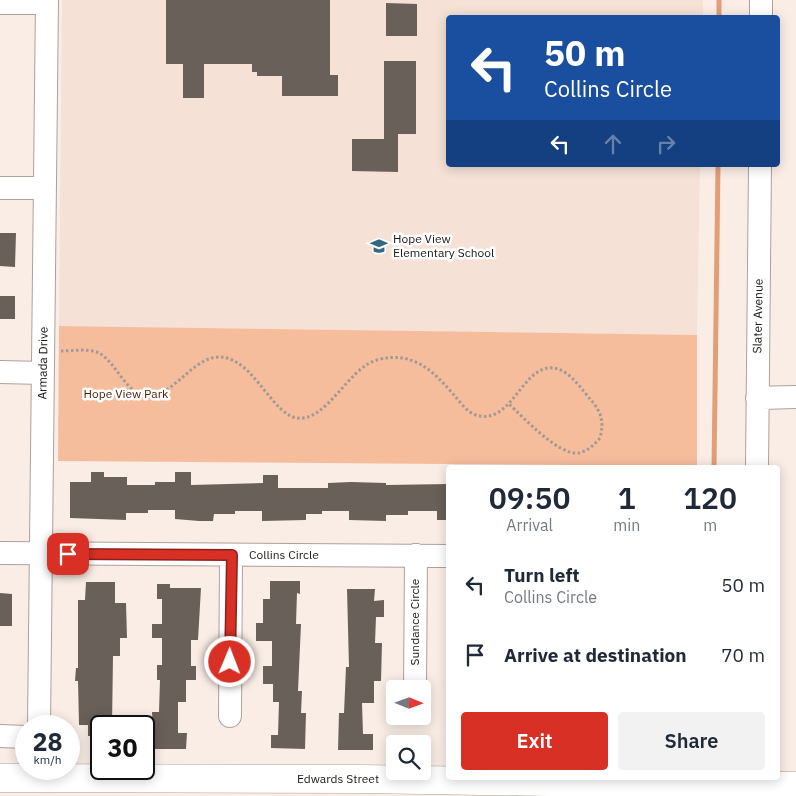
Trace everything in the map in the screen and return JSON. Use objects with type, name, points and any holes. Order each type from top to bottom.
[{"type":"main road","name":"Edwards Street","points":[[80,774],[796,786]]},
{"type":"main road","name":"Edwards Street","points":[[0,778],[15,776]]},
{"type":"street","points":[[761,0],[761,15]]},
{"type":"street","points":[[0,3],[47,2]]},
{"type":"street","name":"Armada Drive","points":[[38,715],[47,2]]},
{"type":"street","name":"Slater Avenue","points":[[757,465],[760,167]]},
{"type":"street","points":[[0,188],[45,188]]},
{"type":"street","points":[[0,372],[43,373]]},
{"type":"street","points":[[757,398],[796,397]]},
{"type":"street","name":"Collins Circle","points":[[0,553],[446,556]]},
{"type":"street","points":[[230,716],[232,555]]},
{"type":"street","name":"Sundance Circle","points":[[415,680],[416,555]]},
{"type":"street","points":[[0,736],[15,736]]},
{"type":"path","points":[[43,350],[96,352],[107,358],[136,393],[148,396],[165,390],[202,362],[226,358],[238,363],[251,373],[288,416],[300,418],[319,411],[360,369],[377,360],[394,358],[424,365],[463,406],[476,415],[488,416],[514,400],[528,378],[537,371],[550,368],[565,372],[603,417],[600,438],[585,450],[577,453],[568,451],[557,446],[509,404]]},
{"type":"shaded area","name":"Hope View Elementary School","points":[[62,0],[703,0],[703,15],[446,15],[446,167],[700,167],[697,335],[59,326]]},
{"type":"green space","name":"Hope View Park","points":[[59,326],[697,335],[697,465],[58,461]]},
{"type":"building","points":[[166,0],[330,0],[330,75],[338,75],[338,96],[282,96],[282,76],[257,76],[257,72],[252,72],[252,64],[204,64],[204,98],[183,98],[183,64],[166,64]]},
{"type":"building","points":[[386,3],[417,4],[417,36],[386,36]]},
{"type":"building","points":[[384,61],[416,61],[416,134],[398,134],[398,172],[352,171],[352,139],[384,139]]},
{"type":"building","points":[[0,233],[16,233],[15,267],[0,266]]},
{"type":"building","points":[[0,296],[15,296],[15,319],[0,319]]},
{"type":"building","points":[[91,472],[104,472],[104,477],[127,477],[127,485],[155,485],[155,482],[175,482],[175,472],[191,472],[191,485],[263,483],[263,475],[278,475],[278,488],[328,488],[328,483],[351,482],[386,483],[386,485],[446,484],[446,520],[437,520],[437,511],[408,511],[408,515],[386,515],[386,521],[349,520],[349,511],[322,511],[322,514],[306,514],[306,520],[262,521],[262,511],[235,511],[235,514],[214,514],[213,521],[199,521],[175,519],[175,510],[148,510],[148,513],[126,513],[126,520],[70,518],[70,482],[91,482]]},
{"type":"building","points":[[270,581],[300,581],[300,594],[297,593],[296,624],[301,624],[298,691],[302,691],[301,713],[306,713],[305,749],[271,748],[271,735],[278,735],[279,702],[273,702],[273,684],[263,684],[263,666],[272,666],[272,641],[256,641],[256,623],[263,623],[263,599],[270,599]]},
{"type":"building","points":[[86,582],[115,582],[115,603],[126,603],[127,638],[120,638],[120,656],[113,656],[112,715],[90,715],[90,736],[88,736],[88,725],[80,725],[78,681],[75,681],[76,668],[78,668],[78,600],[85,600]]},
{"type":"building","points":[[157,584],[170,584],[170,588],[201,588],[198,640],[191,640],[191,666],[196,666],[196,680],[186,680],[186,702],[178,702],[178,733],[187,733],[186,749],[155,749],[155,715],[152,715],[152,712],[159,712],[160,680],[157,680],[157,665],[162,665],[162,638],[152,638],[152,624],[162,624],[162,599],[157,599]]},
{"type":"building","points":[[347,589],[375,589],[374,601],[384,600],[384,617],[376,617],[375,643],[382,643],[381,681],[374,681],[374,703],[362,703],[363,734],[373,734],[373,750],[338,750],[339,713],[344,713],[346,667],[349,667]]},
{"type":"building","points":[[0,593],[12,594],[12,626],[0,626]]},
{"type":"waterway","points":[[719,0],[719,15]]},
{"type":"waterway","points":[[714,465],[718,167]]},
{"type":"place","name":"Hope View Elementary School","points":[[379,246]]},
{"type":"route","points":[[68,554],[232,555],[230,662]]}]
